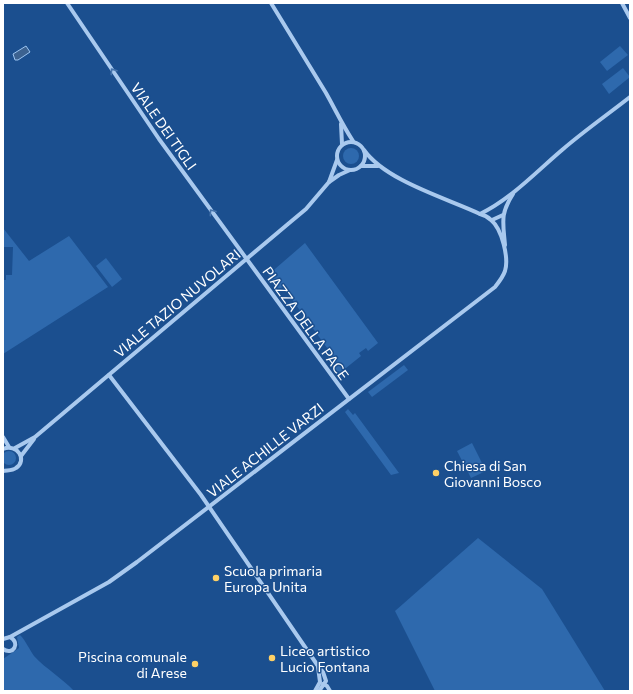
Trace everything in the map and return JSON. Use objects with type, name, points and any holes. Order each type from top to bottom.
[{"type":"street","name":"VIALE DEI TIGLI","points":[[67,3],[159,139],[246,260]]},
{"type":"street","points":[[271,3],[322,86],[353,141]]},
{"type":"street","points":[[622,3],[630,18]]},
{"type":"street","name":"VIALE ACHILLE VARZI","points":[[480,214],[494,206],[515,190],[566,146],[630,98]]},
{"type":"street","points":[[341,122],[342,144]]},
{"type":"street","points":[[379,166],[361,166],[350,170],[342,167],[337,160],[337,151],[345,142],[353,141],[360,144],[379,166],[408,183],[492,220],[503,215]]},
{"type":"street","points":[[361,166],[365,159],[364,150]]},
{"type":"street","name":"VIALE TAZIO NUVOLARI","points":[[329,182],[337,160]]},
{"type":"street","name":"VIALE TAZIO NUVOLARI","points":[[15,448],[35,437],[306,209],[329,182],[350,170]]},
{"type":"street","name":"VIALE ACHILLE VARZI","points":[[3,639],[10,637],[117,577],[495,287],[502,278],[506,264],[503,215],[508,201],[515,190]]},
{"type":"street","name":"VIALE ACHILLE VARZI","points":[[492,220],[499,232],[506,255]]},
{"type":"street","name":"PIAZZA DELLA PACE","points":[[246,260],[349,399]]},
{"type":"street","points":[[109,375],[209,507],[325,676],[326,680],[324,685],[315,691]]},
{"type":"street","points":[[3,437],[9,447]]},
{"type":"street","name":"VIALE TAZIO NUVOLARI","points":[[4,470],[11,470],[18,467],[21,456],[35,437]]},
{"type":"street","points":[[3,449],[9,447],[15,448],[21,456]]},
{"type":"street","points":[[3,649],[8,651],[14,648],[15,641],[10,637]]},
{"type":"street","points":[[318,666],[320,689]]},
{"type":"street","points":[[324,685],[327,686],[330,691]]},
{"type":"shaded area","points":[[26,46],[30,52],[18,60],[15,60],[13,54]]},
{"type":"shaded area","points":[[620,46],[628,55],[607,71],[600,62]]},
{"type":"shaded area","points":[[623,68],[630,77],[609,94],[602,84]]},
{"type":"shaded area","points":[[351,148],[357,150],[359,156],[357,162],[351,164],[345,162],[343,156],[345,150]]},
{"type":"shaded area","points":[[3,228],[29,261],[69,236],[108,287],[3,354],[3,280],[6,280],[6,275],[12,275],[13,247],[3,247]]},
{"type":"shaded area","points":[[305,243],[378,343],[368,351],[366,348],[359,353],[361,356],[341,372],[337,371],[328,357],[330,352],[283,287],[278,289],[268,275]]},
{"type":"shaded area","points":[[106,258],[122,279],[112,287],[96,266]]},
{"type":"shaded area","points":[[404,365],[408,370],[372,397],[368,392]]},
{"type":"shaded area","points":[[348,409],[353,415],[355,413],[399,473],[391,475],[345,412]]},
{"type":"shaded area","points":[[472,443],[486,471],[471,478],[457,451]]},
{"type":"shaded area","points":[[9,451],[14,453],[16,458],[14,463],[9,465],[4,463],[2,458],[4,453]]},
{"type":"shaded area","points":[[478,538],[542,589],[605,691],[435,691],[395,611]]},
{"type":"shaded area","points":[[20,635],[34,656],[74,691],[3,691],[3,659],[19,648],[17,637]]},
{"type":"place","name":"Chiesa di San Giovanni Bosco","points":[[436,473]]},
{"type":"place","name":"Scuola primaria Europa Unita","points":[[216,578]]},
{"type":"place","name":"Liceo artistico Lucio Fontana","points":[[272,658]]},
{"type":"place","name":"Piscina comunale di Arese","points":[[195,664]]}]
